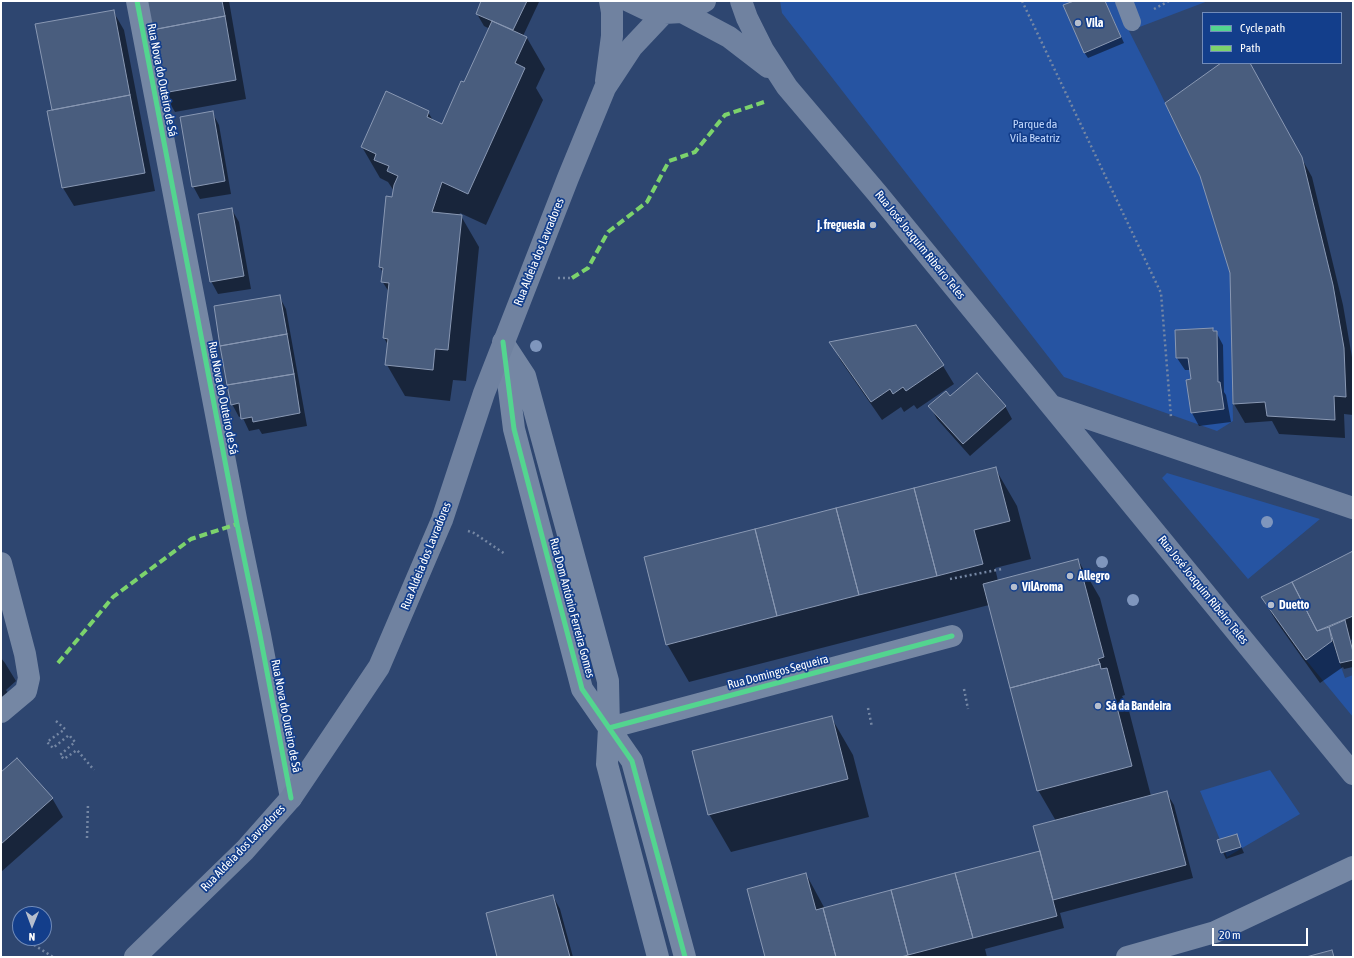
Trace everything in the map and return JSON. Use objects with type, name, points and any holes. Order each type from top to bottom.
[{"type":"main road","name":"Rua Aldeia dos Lavradores","points":[[605,88],[612,36],[612,12],[610,1]]},
{"type":"main road","name":"Rua José Joaquim Ribeiro Teles","points":[[629,1],[652,12],[673,12],[729,38],[754,56],[787,87],[877,193],[1353,774]]},
{"type":"main road","points":[[673,12],[695,8],[705,1]]},
{"type":"main road","name":"Rua José Joaquim Ribeiro Teles","points":[[741,1],[747,18],[763,50],[787,87]]},
{"type":"main road","name":"Rua Aldeia dos Lavradores","points":[[135,957],[245,850],[291,798],[379,667],[442,520],[503,342],[605,88],[632,47],[673,12]]},
{"type":"main road","points":[[1052,406],[1353,508]]},
{"type":"street","name":"Rua Nova do Outeiro de Sá","points":[[137,1],[291,798]]},
{"type":"street","name":"Rua Dom António Ferreira Gomes","points":[[503,342],[514,429],[582,689],[632,761],[685,957]]},
{"type":"street","points":[[1,563],[25,654],[29,678],[26,691],[1,712]]},
{"type":"street","name":"Rua Domingos Sequeira","points":[[609,728],[952,636]]},
{"type":"street","points":[[609,728],[607,764],[658,957]]},
{"type":"street","points":[[1127,957],[1215,932],[1353,868]]},
{"type":"lane","points":[[1124,1],[1132,22]]},
{"type":"path","points":[[1022,1],[1160,293],[1174,447]]},
{"type":"path","points":[[474,533],[505,554]]},
{"type":"path","points":[[950,578],[1002,569]]},
{"type":"path","points":[[964,689],[968,709]]},
{"type":"path","points":[[868,708],[872,727]]},
{"type":"path","points":[[56,721],[65,729],[47,742],[53,748],[69,735],[75,742],[60,755],[64,759],[77,750],[94,770]]},
{"type":"path","points":[[87,838],[88,804]]},
{"type":"path","points":[[36,946],[53,957]]},
{"type":"green space","name":"Parque da Vila Beatriz","points":[[780,1],[1208,1],[1129,31],[1200,176],[1230,273],[1233,421],[1217,431],[1064,377],[782,13]]},
{"type":"green space","points":[[1167,473],[1320,519],[1248,579],[1162,478]]},
{"type":"green space","points":[[1332,641],[1345,678],[1353,675],[1353,717],[1306,660]]},
{"type":"green space","points":[[1270,770],[1300,814],[1227,857],[1200,791]]},
{"type":"building","points":[[146,1],[222,1],[225,16],[152,30]]},
{"type":"building","points":[[481,1],[527,1],[513,30],[476,14]]},
{"type":"building","points":[[1074,1],[1105,1],[1121,37],[1084,53],[1063,5]]},
{"type":"building","points":[[114,10],[130,95],[52,110],[35,24]]},
{"type":"building","points":[[225,16],[236,80],[163,93],[152,30]]},
{"type":"building","points":[[492,21],[527,37],[515,63],[525,68],[468,194],[442,182],[432,212],[462,215],[448,350],[435,349],[433,370],[385,365],[388,339],[383,338],[389,283],[381,282],[383,268],[379,267],[386,196],[392,197],[394,185],[398,176],[387,171],[389,166],[374,160],[376,154],[361,147],[386,91],[429,111],[427,117],[442,124],[461,81],[464,82]]},
{"type":"building","points":[[1220,64],[1251,64],[1302,157],[1333,285],[1344,348],[1346,397],[1334,396],[1335,420],[1267,416],[1265,402],[1233,404],[1230,273],[1200,176],[1165,103]]},
{"type":"building","points":[[130,95],[145,173],[62,188],[47,111]]},
{"type":"building","points":[[213,111],[225,181],[192,187],[180,117]]},
{"type":"building","points":[[232,208],[244,276],[210,282],[198,214]]},
{"type":"building","points":[[280,295],[287,334],[220,346],[214,306]]},
{"type":"building","points":[[916,325],[944,365],[906,391],[903,387],[893,394],[890,389],[871,402],[829,342]]},
{"type":"building","points":[[1213,328],[1213,331],[1217,331],[1218,382],[1220,382],[1224,409],[1191,413],[1186,380],[1191,379],[1188,358],[1176,358],[1175,330]]},
{"type":"building","points":[[287,334],[294,374],[227,385],[220,346]]},
{"type":"building","points":[[977,373],[1006,406],[963,444],[928,406],[946,391],[950,396]]},
{"type":"building","points":[[294,374],[300,413],[253,422],[252,417],[241,419],[239,403],[231,405],[227,385]]},
{"type":"building","points":[[996,467],[1010,521],[974,530],[983,564],[937,576],[914,488]]},
{"type":"building","points":[[914,488],[937,576],[859,595],[836,508]]},
{"type":"building","points":[[836,508],[859,595],[777,616],[755,529]]},
{"type":"building","points":[[755,529],[777,616],[666,645],[644,557]]},
{"type":"building","points":[[1353,551],[1353,616],[1317,631],[1292,582]]},
{"type":"building","points":[[1078,559],[1104,657],[1098,659],[1100,664],[1010,688],[983,584]]},
{"type":"building","points":[[1292,582],[1317,631],[1329,627],[1332,641],[1306,660],[1261,597]]},
{"type":"building","points":[[1345,620],[1353,652],[1353,660],[1340,663],[1329,627]]},
{"type":"building","points":[[1100,664],[1101,669],[1107,668],[1132,766],[1037,791],[1010,688]]},
{"type":"building","points":[[832,716],[848,779],[708,815],[692,751]]},
{"type":"building","points":[[17,758],[53,798],[1,844],[1,772]]},
{"type":"building","points":[[1167,791],[1186,865],[1053,900],[1033,826]]},
{"type":"building","points":[[1237,834],[1241,847],[1221,853],[1217,840]]},
{"type":"building","points":[[1040,851],[1057,916],[973,938],[955,873]]},
{"type":"building","points":[[806,873],[816,910],[823,908],[836,957],[765,957],[747,889]]},
{"type":"building","points":[[955,873],[973,938],[908,955],[891,890]]},
{"type":"building","points":[[891,890],[908,955],[901,957],[836,957],[823,908]]},
{"type":"building","points":[[553,895],[570,957],[497,957],[486,913]]},
{"type":"building","points":[[1332,950],[1334,957],[1306,957]]},
{"type":"marked path","points":[[572,278],[588,268],[608,232],[647,202],[669,161],[695,152],[725,115],[767,101]]},
{"type":"marked path","points":[[58,663],[113,597],[191,539],[237,524]]},
{"type":"cycle path","points":[[137,1],[291,798]]},
{"type":"cycle path","points":[[503,342],[514,429],[582,689],[632,761],[685,957]]},
{"type":"cycle path","points":[[609,728],[952,636]]},
{"type":"place","name":"Vila","points":[[1078,23]]},
{"type":"place","name":"j. freguesia","points":[[873,225]]},
{"type":"place","name":"Allegro","points":[[1070,576]]},
{"type":"place","name":"VilAroma","points":[[1014,587]]},
{"type":"place","name":"Duetto","points":[[1271,605]]},
{"type":"place","name":"Sá da Bandeira","points":[[1098,706]]}]
